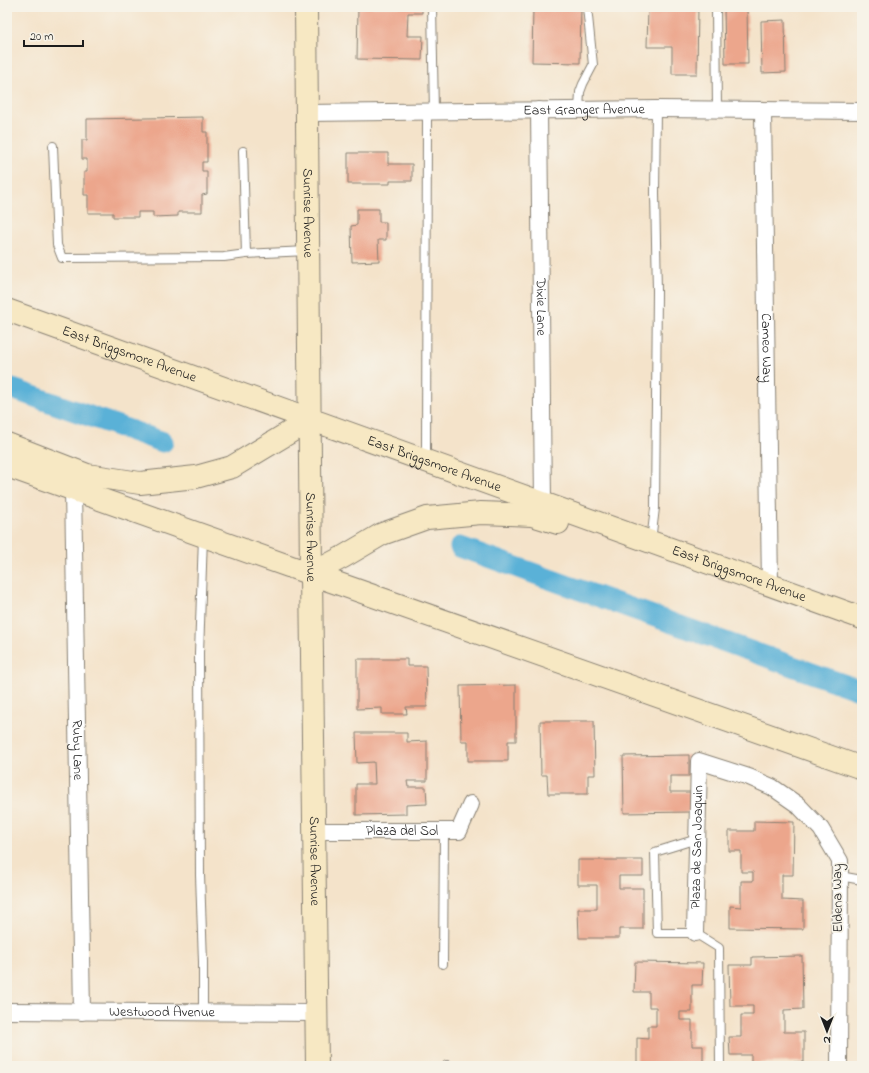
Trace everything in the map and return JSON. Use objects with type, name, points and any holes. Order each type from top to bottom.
[{"type":"main road","name":"Sunrise Avenue","points":[[306,7],[311,574],[318,1066]]},
{"type":"main road","name":"East Briggsmore Avenue","points":[[7,310],[862,618]]},
{"type":"main road","points":[[7,444],[87,475],[140,483],[196,477],[232,467],[310,420]]},
{"type":"main road","points":[[7,466],[862,768]]},
{"type":"main road","points":[[311,574],[382,534],[426,518],[474,514],[532,515],[605,539],[650,542]]},
{"type":"street","name":"East Granger Avenue","points":[[306,113],[656,109],[862,111]]},
{"type":"street","name":"Dixie Lane","points":[[539,110],[543,503]]},
{"type":"street","name":"Cameo Way","points":[[764,111],[770,585]]},
{"type":"street","name":"Ruby Lane","points":[[73,489],[82,1012]]},
{"type":"street","name":"Plaza de San Joaquin","points":[[695,933],[700,761]]},
{"type":"street","name":"Eldena Way","points":[[700,761],[749,777],[772,787],[798,805],[821,829],[840,861],[839,1066]]},
{"type":"street","name":"Plaza del Sol","points":[[314,831],[459,831],[471,804]]},
{"type":"street","name":"Westwood Avenue","points":[[7,1011],[317,1014]]},
{"type":"lane","points":[[426,461],[432,7]]},
{"type":"lane","points":[[579,110],[580,92],[592,65],[588,7]]},
{"type":"lane","points":[[716,7],[717,110]]},
{"type":"lane","points":[[650,542],[656,500],[656,109]]},
{"type":"lane","points":[[53,146],[57,244],[62,258],[224,257],[246,254],[308,251]]},
{"type":"lane","points":[[243,151],[246,254]]},
{"type":"lane","points":[[203,536],[199,653],[200,875],[203,1012]]},
{"type":"lane","points":[[443,964],[444,831]]},
{"type":"lane","points":[[697,839],[655,852],[657,933],[695,933],[719,948],[720,1066]]},
{"type":"lane","points":[[840,876],[862,880]]},
{"type":"building","points":[[358,7],[422,7],[422,13],[408,13],[407,36],[423,36],[422,60],[357,59]]},
{"type":"building","points":[[533,7],[581,7],[580,63],[532,62]]},
{"type":"building","points":[[698,7],[697,74],[672,74],[672,47],[647,47],[648,8]]},
{"type":"building","points":[[724,7],[747,7],[748,64],[725,64]]},
{"type":"building","points":[[785,20],[786,72],[762,73],[761,21]]},
{"type":"building","points":[[203,117],[203,132],[207,132],[207,162],[202,162],[202,171],[207,171],[207,194],[202,195],[202,212],[178,212],[178,216],[153,217],[153,212],[138,212],[138,217],[113,217],[113,213],[88,213],[88,195],[84,195],[84,172],[87,172],[87,159],[82,159],[82,140],[87,140],[87,119]]},
{"type":"building","points":[[348,153],[388,153],[388,164],[412,164],[412,181],[390,181],[390,184],[348,184]]},
{"type":"building","points":[[357,209],[379,209],[379,222],[386,222],[386,240],[378,240],[379,261],[352,262],[351,226],[357,225]]},
{"type":"building","points":[[357,659],[407,659],[407,666],[426,666],[427,707],[406,707],[407,714],[382,714],[382,708],[357,709]]},
{"type":"building","points":[[516,685],[516,741],[508,741],[508,761],[468,761],[468,741],[461,741],[460,686]]},
{"type":"building","points":[[540,721],[594,721],[595,775],[588,775],[588,794],[548,794],[547,775],[541,775]]},
{"type":"building","points":[[356,733],[407,733],[407,742],[427,741],[427,781],[407,781],[408,787],[426,787],[427,804],[406,805],[406,814],[356,815],[356,784],[375,784],[374,762],[357,763]]},
{"type":"building","points":[[689,755],[689,776],[670,776],[670,792],[690,792],[690,812],[624,813],[623,756]]},
{"type":"building","points":[[754,821],[794,822],[793,875],[782,875],[782,900],[803,901],[803,929],[730,928],[730,906],[741,907],[741,881],[753,881],[753,872],[741,872],[741,851],[729,851],[729,831],[754,831]]},
{"type":"building","points":[[578,860],[643,860],[643,876],[619,876],[619,888],[643,888],[643,929],[619,929],[619,938],[579,938],[578,909],[597,909],[597,885],[578,885]]},
{"type":"building","points":[[802,956],[803,1009],[784,1010],[784,1032],[804,1032],[804,1062],[751,1063],[751,1055],[730,1055],[729,1037],[741,1037],[741,1015],[753,1015],[753,1006],[730,1006],[729,965],[752,965],[752,957]]},
{"type":"building","points":[[635,962],[703,963],[702,985],[692,985],[692,1012],[680,1012],[680,1020],[692,1020],[692,1046],[703,1046],[703,1066],[637,1066],[637,1038],[648,1039],[648,1026],[656,1026],[656,1007],[649,1007],[649,992],[634,992]]},
{"type":"waterway","points":[[7,387],[163,442]]},
{"type":"waterway","points":[[460,547],[862,691]]}]
